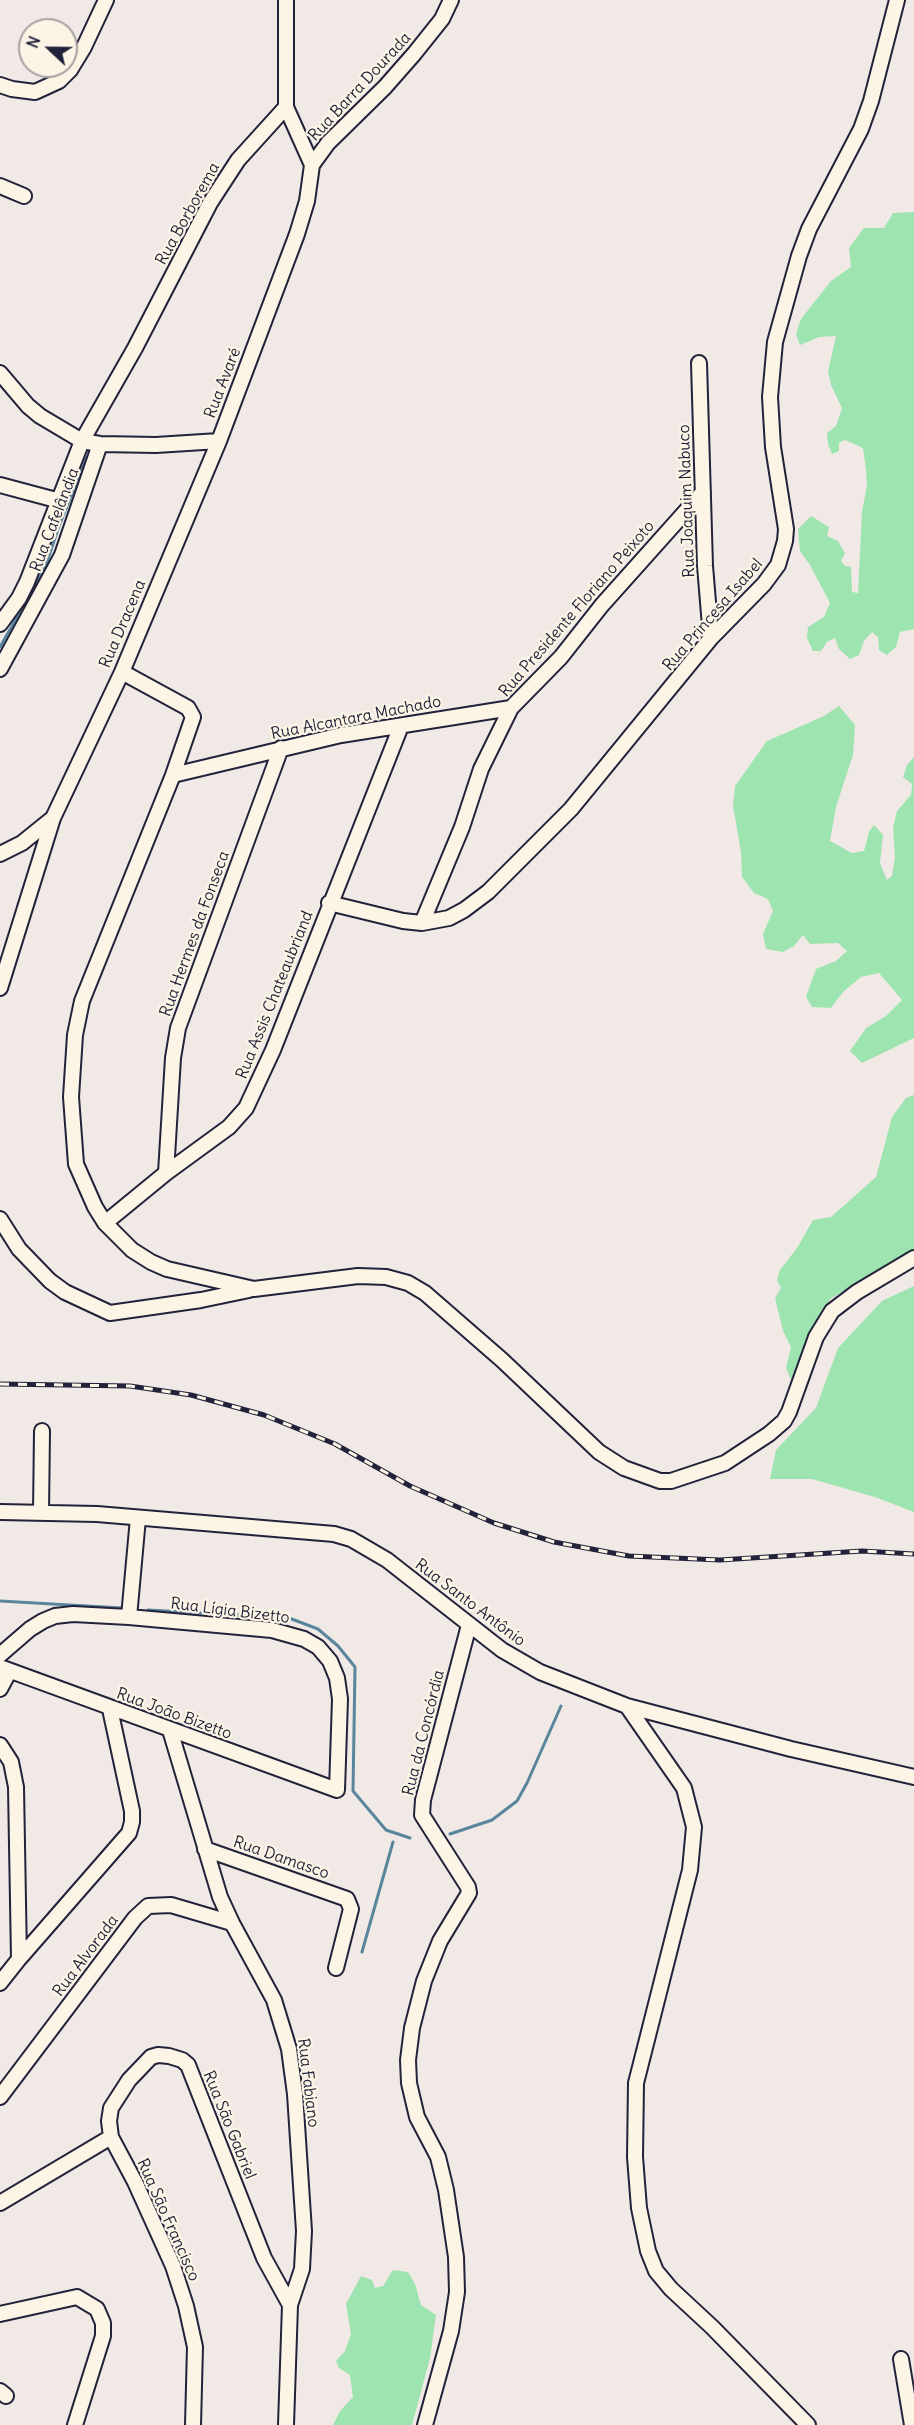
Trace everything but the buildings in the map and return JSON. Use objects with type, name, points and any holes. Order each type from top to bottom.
[{"type":"street","points":[[0,85],[35,92],[59,81],[70,70],[84,47],[106,0]]},
{"type":"street","points":[[286,0],[286,107]]},
{"type":"street","name":"Rua Barra Dourada","points":[[312,165],[328,143],[385,87],[414,54],[442,19],[450,0]]},
{"type":"street","name":"Rua Princesa Isabel","points":[[329,903],[403,921],[422,923],[449,918],[488,892],[571,808],[711,638],[764,584],[778,565],[786,529],[773,447],[770,397],[775,342],[809,229],[861,129],[871,101],[897,0]]},
{"type":"street","name":"Rua Avaré","points":[[0,373],[34,411],[82,441],[100,444],[156,445],[219,441],[297,234],[307,201],[312,165],[286,107]]},
{"type":"street","name":"Rua Borborema","points":[[82,441],[135,348],[215,194],[238,160],[286,107]]},
{"type":"street","points":[[303,142],[328,143]]},
{"type":"street","points":[[0,186],[24,196]]},
{"type":"street","name":"Rua Joaquim Nabuco","points":[[699,363],[705,566],[711,638]]},
{"type":"street","name":"Rua Cafelândia","points":[[0,624],[19,598],[27,582],[82,441]]},
{"type":"street","name":"Rua Dracena","points":[[0,988],[53,818],[122,672],[219,441]]},
{"type":"street","name":"Rua Cafelândia","points":[[0,669],[62,555],[100,444]]},
{"type":"street","points":[[0,485],[60,501]]},
{"type":"street","name":"Rua Presidente Floriano Peixoto","points":[[422,923],[462,827],[481,769],[511,708],[561,657],[602,605],[703,492]]},
{"type":"street","points":[[122,672],[188,708],[192,714],[192,723],[82,1001],[75,1035],[71,1113],[76,1164],[86,1190],[105,1223],[132,1250],[167,1269],[254,1289]]},
{"type":"street","name":"Rua Alcantara Machado","points":[[173,775],[341,735],[511,708]]},
{"type":"street","name":"Rua Assis Chateaubriand","points":[[105,1223],[166,1173],[230,1127],[246,1108],[273,1050],[329,903],[401,726]]},
{"type":"street","name":"Rua Hermes da Fonseca","points":[[166,1173],[177,1028],[281,748]]},
{"type":"street","name":"Rua Dracena","points":[[0,854],[22,843],[53,818]]},
{"type":"street","points":[[0,1220],[19,1249],[50,1281],[65,1292],[110,1313],[201,1300],[254,1289],[358,1276],[386,1277],[408,1283],[426,1293],[502,1360],[599,1452],[636,1474],[660,1481],[671,1481],[725,1463],[776,1428],[789,1412],[816,1337],[832,1311],[857,1292],[914,1258]]},
{"type":"street","points":[[41,1513],[42,1431]]},
{"type":"street","name":"Rua Santo Antônio","points":[[0,1512],[138,1518],[334,1534],[351,1539],[387,1560],[521,1662],[540,1672],[627,1706],[791,1749],[914,1777]]},
{"type":"street","points":[[129,1617],[138,1518]]},
{"type":"street","name":"Rua Lígia Bizetto","points":[[0,1655],[30,1629],[55,1616],[73,1614],[272,1630],[291,1634],[318,1647],[330,1661],[337,1678],[340,1699],[337,1790]]},
{"type":"street","name":"Rua da Concórdia","points":[[425,2425],[451,2331],[457,2292],[456,2257],[447,2190],[438,2157],[417,2117],[409,2083],[408,2060],[412,2028],[424,1981],[440,1941],[468,1893],[468,1887],[422,1815],[423,1800],[470,1624]]},
{"type":"street","points":[[0,1689],[4,1670]]},
{"type":"street","name":"Rua João Bizetto","points":[[4,1670],[337,1790]]},
{"type":"street","points":[[627,1706],[684,1788],[693,1827],[690,1870],[636,2083],[635,2157],[639,2208],[648,2251],[656,2271],[671,2289],[712,2327],[808,2425]]},
{"type":"street","points":[[0,1983],[129,1833],[132,1810],[110,1709]]},
{"type":"street","name":"Rua Fabiano","points":[[170,1730],[220,1897],[274,2000],[289,2049],[295,2094],[304,2231],[302,2269],[290,2305],[286,2425]]},
{"type":"street","points":[[0,1745],[11,1762],[16,1787],[19,1959]]},
{"type":"street","name":"Rua Damasco","points":[[205,1849],[347,1899],[351,1909],[336,1968]]},
{"type":"street","name":"Rua Alvorada","points":[[0,2097],[135,1918],[148,1906],[171,1905],[232,1923]]},
{"type":"street","name":"Rua São Gabriel","points":[[111,2137],[109,2121],[111,2108],[142,2064],[151,2057],[164,2055],[182,2060],[188,2065],[264,2258],[290,2305]]},
{"type":"street","points":[[0,2204],[111,2137]]},
{"type":"street","name":"Rua São Francisco","points":[[111,2137],[135,2182],[173,2266],[186,2306],[195,2347],[193,2425]]},
{"type":"street","points":[[0,2314],[78,2297],[97,2309],[103,2323],[103,2336],[75,2425]]},
{"type":"street","points":[[901,2359],[912,2425]]},
{"type":"green space","points":[[914,212],[914,629],[900,632],[896,647],[887,655],[879,650],[878,637],[872,632],[864,641],[859,655],[850,659],[839,649],[835,638],[827,642],[821,651],[813,651],[807,638],[808,627],[824,617],[830,603],[800,551],[798,529],[811,516],[829,527],[827,536],[838,541],[845,553],[841,561],[845,566],[851,567],[852,592],[858,593],[862,512],[867,485],[863,448],[845,440],[839,443],[839,451],[832,454],[828,444],[827,433],[836,426],[842,408],[831,385],[828,371],[836,336],[819,337],[800,345],[796,334],[801,319],[831,281],[851,267],[849,248],[864,228],[884,228],[893,213]]},
{"type":"green space","points":[[839,706],[855,725],[853,755],[836,807],[830,841],[852,853],[864,851],[869,832],[874,825],[883,835],[880,863],[887,880],[892,876],[895,857],[893,828],[897,811],[911,795],[912,784],[903,777],[907,765],[914,757],[914,1038],[862,1063],[850,1051],[866,1028],[886,1016],[902,1000],[879,973],[861,977],[843,992],[831,1008],[812,1007],[806,997],[816,969],[836,961],[847,951],[838,943],[810,944],[803,935],[794,946],[783,952],[766,949],[763,934],[773,911],[768,899],[754,893],[742,877],[741,852],[733,806],[735,786],[767,741],[824,716]]},
{"type":"green space","points":[[914,1095],[914,1249],[830,1299],[809,1340],[799,1371],[791,1380],[786,1368],[791,1347],[783,1331],[775,1298],[781,1288],[777,1280],[780,1270],[797,1248],[813,1220],[831,1217],[876,1177],[892,1117],[906,1098]]},
{"type":"green space","points":[[914,1286],[914,1512],[875,1497],[812,1479],[770,1479],[776,1450],[816,1408],[838,1348],[882,1301]]},
{"type":"green space","points":[[393,2270],[408,2272],[415,2284],[421,2305],[436,2315],[430,2358],[412,2425],[333,2425],[340,2411],[353,2397],[350,2375],[339,2368],[336,2361],[345,2351],[351,2334],[346,2304],[361,2276],[372,2280],[375,2288],[383,2286]]},
{"type":"waterway","points":[[0,647],[45,568],[87,457]]},
{"type":"waterway","points":[[0,1601],[122,1608]]},
{"type":"waterway","points":[[148,1610],[289,1618],[318,1629],[338,1646],[355,1667],[353,1791],[386,1830],[410,1838]]},
{"type":"waterway","points":[[450,1834],[492,1820],[517,1801],[561,1706]]},
{"type":"waterway","points":[[362,1952],[393,1842]]},
{"type":"railway","points":[[0,1384],[130,1386],[191,1395],[264,1415],[335,1444],[410,1486],[494,1523],[554,1542],[629,1556],[720,1560],[862,1551],[914,1554]]}]
